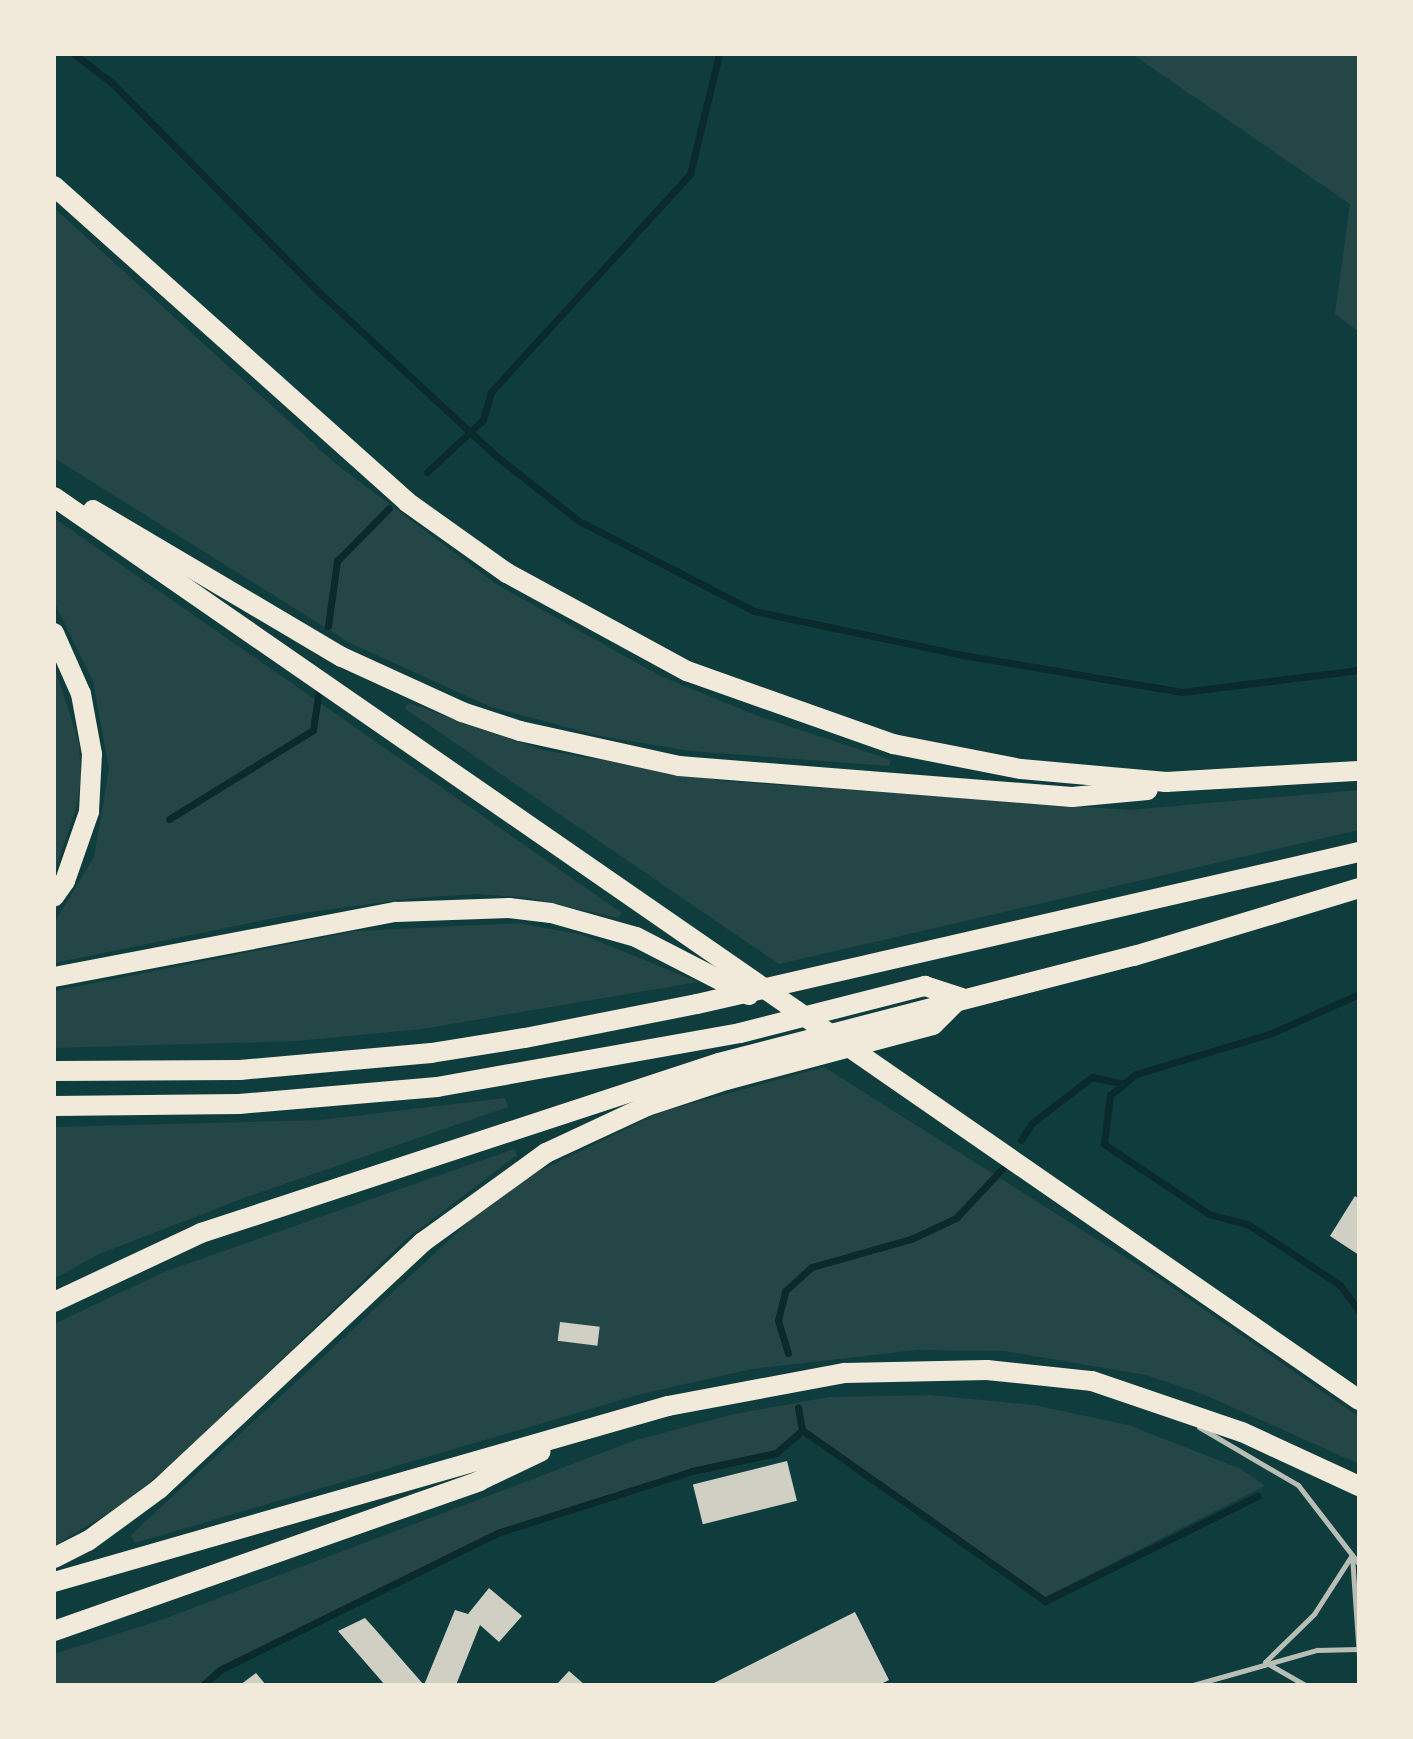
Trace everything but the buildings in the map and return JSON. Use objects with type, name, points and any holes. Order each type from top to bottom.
[{"type":"highway","points":[[54,186],[407,502],[507,573],[644,650],[758,700],[893,744],[950,757],[1086,776],[1166,782],[1359,771]]},
{"type":"highway","points":[[54,487],[397,684],[462,712],[580,746],[679,766],[1072,797],[1259,778]]},
{"type":"highway","points":[[54,497],[1359,1400]]},
{"type":"highway","points":[[54,633],[81,694],[92,754],[86,824],[54,897]]},
{"type":"highway","points":[[54,1071],[240,1070],[344,1063],[509,1040],[697,1004],[1359,852]]},
{"type":"highway","points":[[54,1302],[177,1243],[324,1189],[768,1051],[961,998],[1134,956],[1359,888]]},
{"type":"highway","points":[[54,977],[396,912],[451,907],[551,913],[636,937],[698,966],[944,1113]]},
{"type":"highway","points":[[54,1106],[344,1097],[496,1077],[740,1033],[925,986],[961,998]]},
{"type":"highway","points":[[54,1558],[100,1533],[159,1489],[423,1242],[506,1178],[546,1153],[647,1106],[933,1025],[961,998]]},
{"type":"highway","points":[[54,1582],[590,1427],[734,1390],[901,1370],[1038,1373],[1164,1402],[1359,1486]]},
{"type":"highway","points":[[54,1631],[479,1481],[590,1427]]},
{"type":"lane","points":[[1164,1402],[1230,1448],[1298,1485],[1359,1564]]},
{"type":"lane","points":[[1193,1685],[1265,1662],[1317,1650],[1358,1652],[1352,1555]]},
{"type":"lane","points":[[1265,1662],[1314,1614],[1352,1555]]},
{"type":"lane","points":[[1265,1662],[1305,1685]]},
{"type":"shaded area","points":[[1132,54],[1359,54],[1359,332],[1335,314],[1350,204]]},
{"type":"shaded area","points":[[54,208],[336,464],[496,584],[660,676],[758,716],[891,760],[889,766],[691,751],[600,736],[491,707],[350,643],[54,458]]},
{"type":"shaded area","points":[[54,518],[622,913],[618,918],[530,898],[477,894],[415,898],[289,915],[54,963],[54,923],[94,857],[109,769],[93,681],[54,602]]},
{"type":"shaded area","points":[[54,665],[79,743],[81,777],[77,805],[54,874]]},
{"type":"shaded area","points":[[409,703],[543,750],[722,781],[1129,810],[1359,790],[1359,830],[779,964],[404,708]]},
{"type":"shaded area","points":[[518,923],[583,935],[698,982],[422,1029],[297,1041],[54,1048],[54,991],[356,931]]},
{"type":"shaded area","points":[[824,1067],[1163,1281],[1359,1417],[1359,1464],[1205,1395],[1146,1375],[1004,1351],[917,1350],[752,1369],[641,1394],[135,1543],[131,1535],[476,1215],[541,1170],[661,1112]]},
{"type":"shaded area","points":[[505,1098],[508,1107],[244,1198],[99,1254],[54,1279],[54,1127],[320,1120]]},
{"type":"shaded area","points":[[514,1149],[517,1155],[405,1240],[192,1446],[126,1502],[54,1546],[54,1324],[164,1272]]},
{"type":"shaded area","points":[[931,1395],[1034,1405],[1128,1425],[1241,1469],[1265,1486],[1045,1597],[805,1428],[799,1429],[775,1451],[494,1532],[217,1668],[199,1685],[54,1685],[54,1654],[161,1620],[633,1441],[734,1414],[829,1397]]},
{"type":"waterway","points":[[74,54],[112,83],[320,293],[496,456],[579,521],[754,611],[963,655],[1182,692],[1359,670]]},
{"type":"waterway","points":[[427,472],[483,420],[491,392],[690,174],[719,54]]},
{"type":"waterway","points":[[328,626],[337,561],[389,508]]},
{"type":"waterway","points":[[169,819],[313,730],[319,690]]},
{"type":"waterway","points":[[1359,994],[1272,1033],[1136,1074],[1110,1095],[1104,1144],[1209,1214],[1249,1225],[1340,1285],[1359,1311]]},
{"type":"waterway","points":[[1021,1140],[1032,1123],[1092,1077],[1124,1084]]},
{"type":"waterway","points":[[788,1353],[778,1320],[785,1291],[812,1267],[911,1239],[956,1218],[1003,1168]]},
{"type":"waterway","points":[[203,1685],[220,1670],[497,1533],[692,1471],[776,1453],[802,1430],[798,1407]]},
{"type":"waterway","points":[[802,1430],[1045,1601],[1257,1496]]}]
